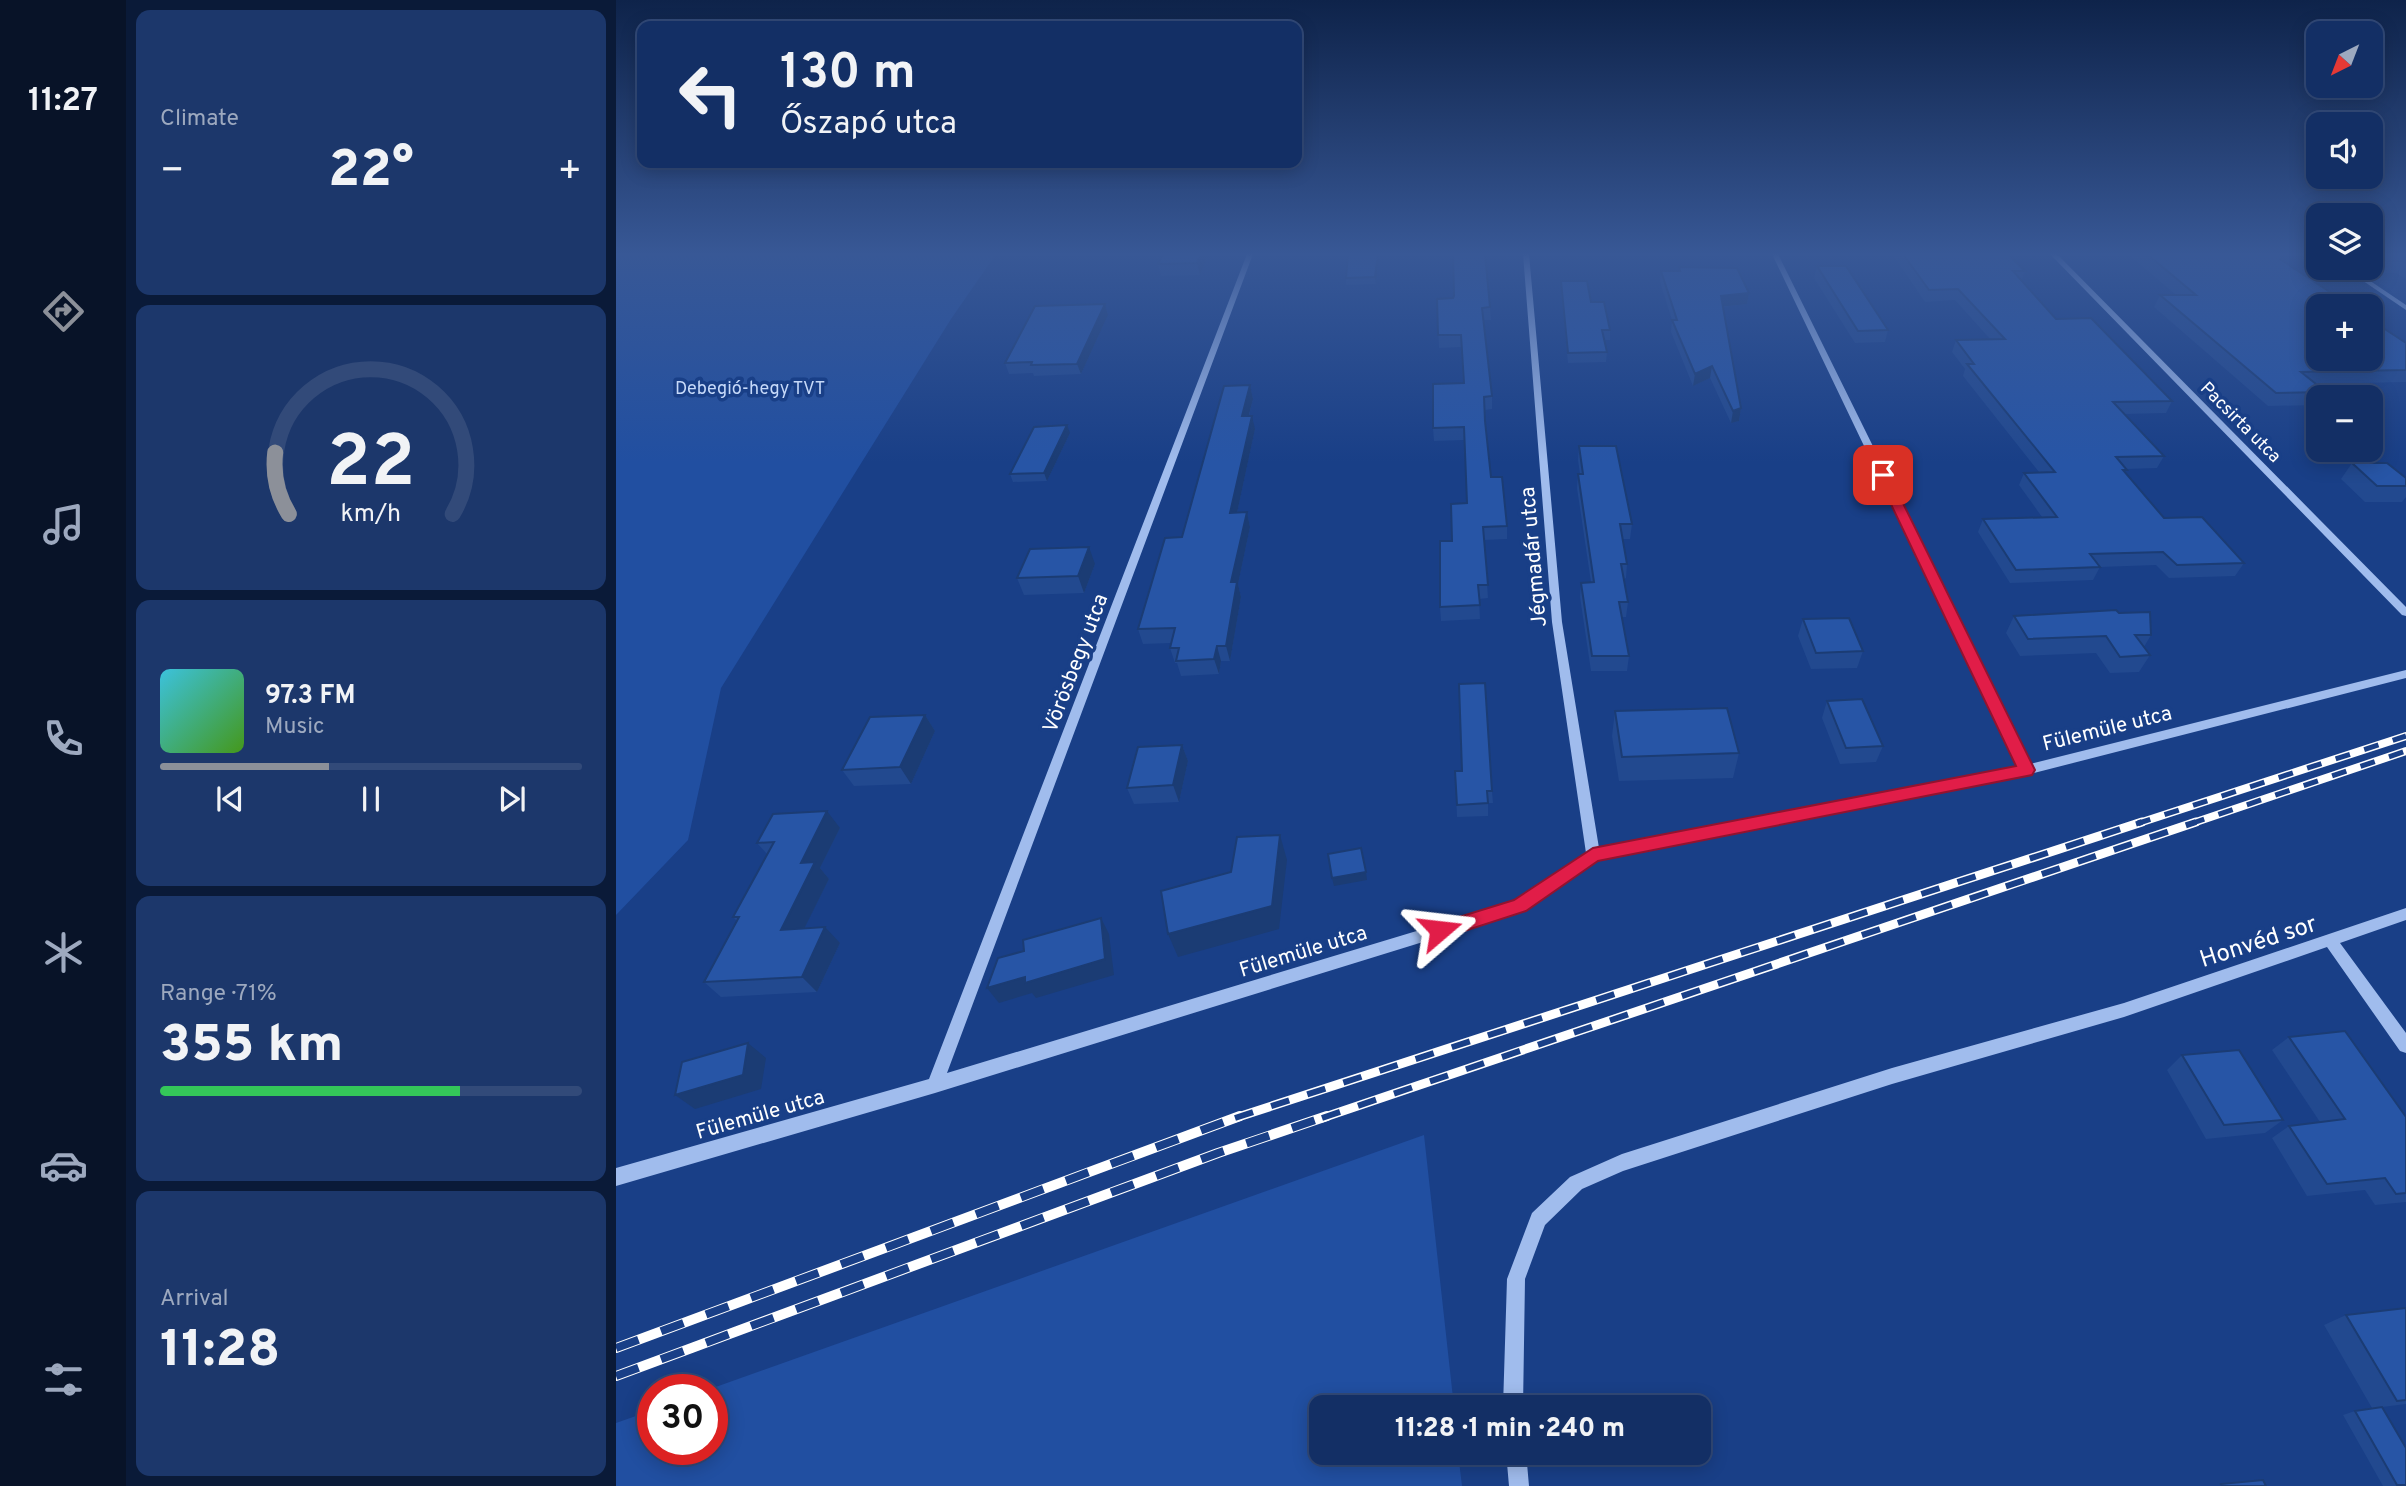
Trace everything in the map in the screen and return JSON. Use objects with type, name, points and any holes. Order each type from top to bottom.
[{"type":"street","name":"Vörösbegy utca","points":[[935,1085],[1224,323]]},
{"type":"street","name":"Jégmadár utca","points":[[1532,323],[1557,622],[1593,855]]},
{"type":"street","points":[[1809,323],[2026,770]]},
{"type":"street","name":"Pacsirta utca","points":[[2121,323],[2406,613]]},
{"type":"street","name":"Fülemüle utca","points":[[616,1177],[935,1085],[1520,906],[1593,855],[2026,770],[2406,674]]},
{"type":"street","name":"Honvéd sor","points":[[1513,1395],[1516,1279],[1538,1219],[1576,1183],[1622,1163],[1892,1076],[2124,1010],[2406,914]]},
{"type":"street","points":[[2331,941],[2406,1046]]},
{"type":"street","points":[[1517,1465],[1519,1486]]},
{"type":"green space","name":"Debegió-hegy TVT","points":[[616,323],[948,323],[721,688],[688,840],[616,915]]},
{"type":"green space","points":[[1424,1135],[1453,1395],[1309,1395],[1309,1465],[1459,1465],[1462,1486],[616,1486],[616,1423],[637,1416],[637,1465],[728,1465],[728,1383]]},
{"type":"building","points":[[1026,323],[1096,323],[1077,364],[1005,363]]},
{"type":"building","points":[[1438,323],[1484,323],[1492,396],[1484,397],[1491,477],[1502,477],[1507,526],[1483,527],[1488,585],[1478,585],[1480,605],[1440,607],[1440,541],[1452,541],[1451,504],[1467,503],[1464,427],[1433,428],[1433,384],[1464,383],[1461,335],[1438,335]]},
{"type":"building","points":[[1565,323],[1609,323],[1610,330],[1602,330],[1607,352],[1568,353]]},
{"type":"building","points":[[1673,323],[1726,323],[1741,408],[1733,411],[1712,366],[1695,374]]},
{"type":"building","points":[[1853,323],[1884,323],[1888,330],[1858,331]]},
{"type":"building","points":[[1990,323],[2096,323],[2172,401],[2113,402],[2164,456],[2116,457],[2127,470],[2123,470],[2164,518],[2202,517],[2244,563],[2177,565],[2163,552],[2090,554],[2100,567],[2016,570],[1983,519],[2057,517],[2024,473],[2055,472],[1967,364],[1974,364],[1956,340],[2005,339]]},
{"type":"building","points":[[2194,323],[2306,323],[2306,371],[2354,371],[2301,372],[2317,385],[2306,385],[2306,392],[2276,393]]},
{"type":"building","points":[[2383,328],[2406,343],[2406,370],[2383,370]]},
{"type":"building","points":[[1250,385],[1242,416],[1252,416],[1230,513],[1247,512],[1231,582],[1237,582],[1226,646],[1217,646],[1214,659],[1176,661],[1179,648],[1170,648],[1175,628],[1138,629],[1165,538],[1182,537],[1224,386]]},
{"type":"building","points":[[1067,425],[1044,473],[1010,474],[1034,427]]},
{"type":"building","points":[[1579,446],[1616,446],[1632,524],[1620,524],[1627,564],[1621,564],[1628,602],[1619,602],[1629,656],[1592,656],[1581,583],[1594,582],[1578,474],[1583,474]]},
{"type":"building","points":[[2352,463],[2387,463],[2406,478],[2406,486],[2377,486]]},
{"type":"building","points":[[1089,547],[1078,576],[1017,578],[1030,549]]},
{"type":"building","points":[[2116,610],[2119,613],[2150,612],[2151,635],[2135,635],[2150,655],[2120,657],[2106,636],[2028,639],[2014,616]]},
{"type":"building","points":[[1849,618],[1863,651],[1816,653],[1803,619]]},
{"type":"building","points":[[1485,683],[1492,791],[1487,791],[1488,803],[1457,805],[1455,771],[1462,771],[1459,684]]},
{"type":"building","points":[[1862,699],[1883,746],[1846,748],[1827,701]]},
{"type":"building","points":[[1727,708],[1739,753],[1622,757],[1615,711]]},
{"type":"building","points":[[925,715],[900,767],[842,770],[870,717]]},
{"type":"building","points":[[1182,745],[1173,785],[1127,788],[1138,747]]},
{"type":"building","points":[[827,811],[801,863],[815,862],[781,930],[825,927],[802,977],[704,982],[739,917],[733,917],[774,842],[757,843],[773,814]]},
{"type":"building","points":[[1280,835],[1272,906],[1168,934],[1161,891],[1231,872],[1237,837]]},
{"type":"building","points":[[1361,848],[1366,872],[1332,878],[1328,854]]},
{"type":"building","points":[[1101,918],[1105,959],[1025,983],[1025,977],[987,988],[998,958],[1024,951],[1023,940]]},
{"type":"building","points":[[2345,1031],[2406,1117],[2406,1193],[2396,1194],[2385,1178],[2327,1184],[2289,1126],[2345,1119],[2289,1037]]},
{"type":"building","points":[[748,1043],[743,1075],[675,1095],[682,1062]]},
{"type":"building","points":[[2239,1050],[2283,1120],[2224,1125],[2182,1055]]},
{"type":"building","points":[[2406,1308],[2406,1400],[2397,1401],[2346,1315]]},
{"type":"building","points":[[2382,1407],[2406,1448],[2406,1485],[2397,1485],[2355,1411]]},
{"type":"building","points":[[2263,1480],[2266,1486],[2221,1484]]},
{"type":"railway","points":[[2136,824],[2406,736]]},
{"type":"railway","points":[[2190,824],[2406,751]]},
{"type":"railway","points":[[1235,1118],[2142,822]]},
{"type":"railway","points":[[1322,1118],[2196,822]]},
{"type":"railway","points":[[616,1348],[1240,1116]]},
{"type":"railway","points":[[616,1376],[1218,1153],[1327,1116]]},
{"type":"route","points":[[1440,930],[1520,906],[1593,855],[2026,770],[1883,475]]}]
